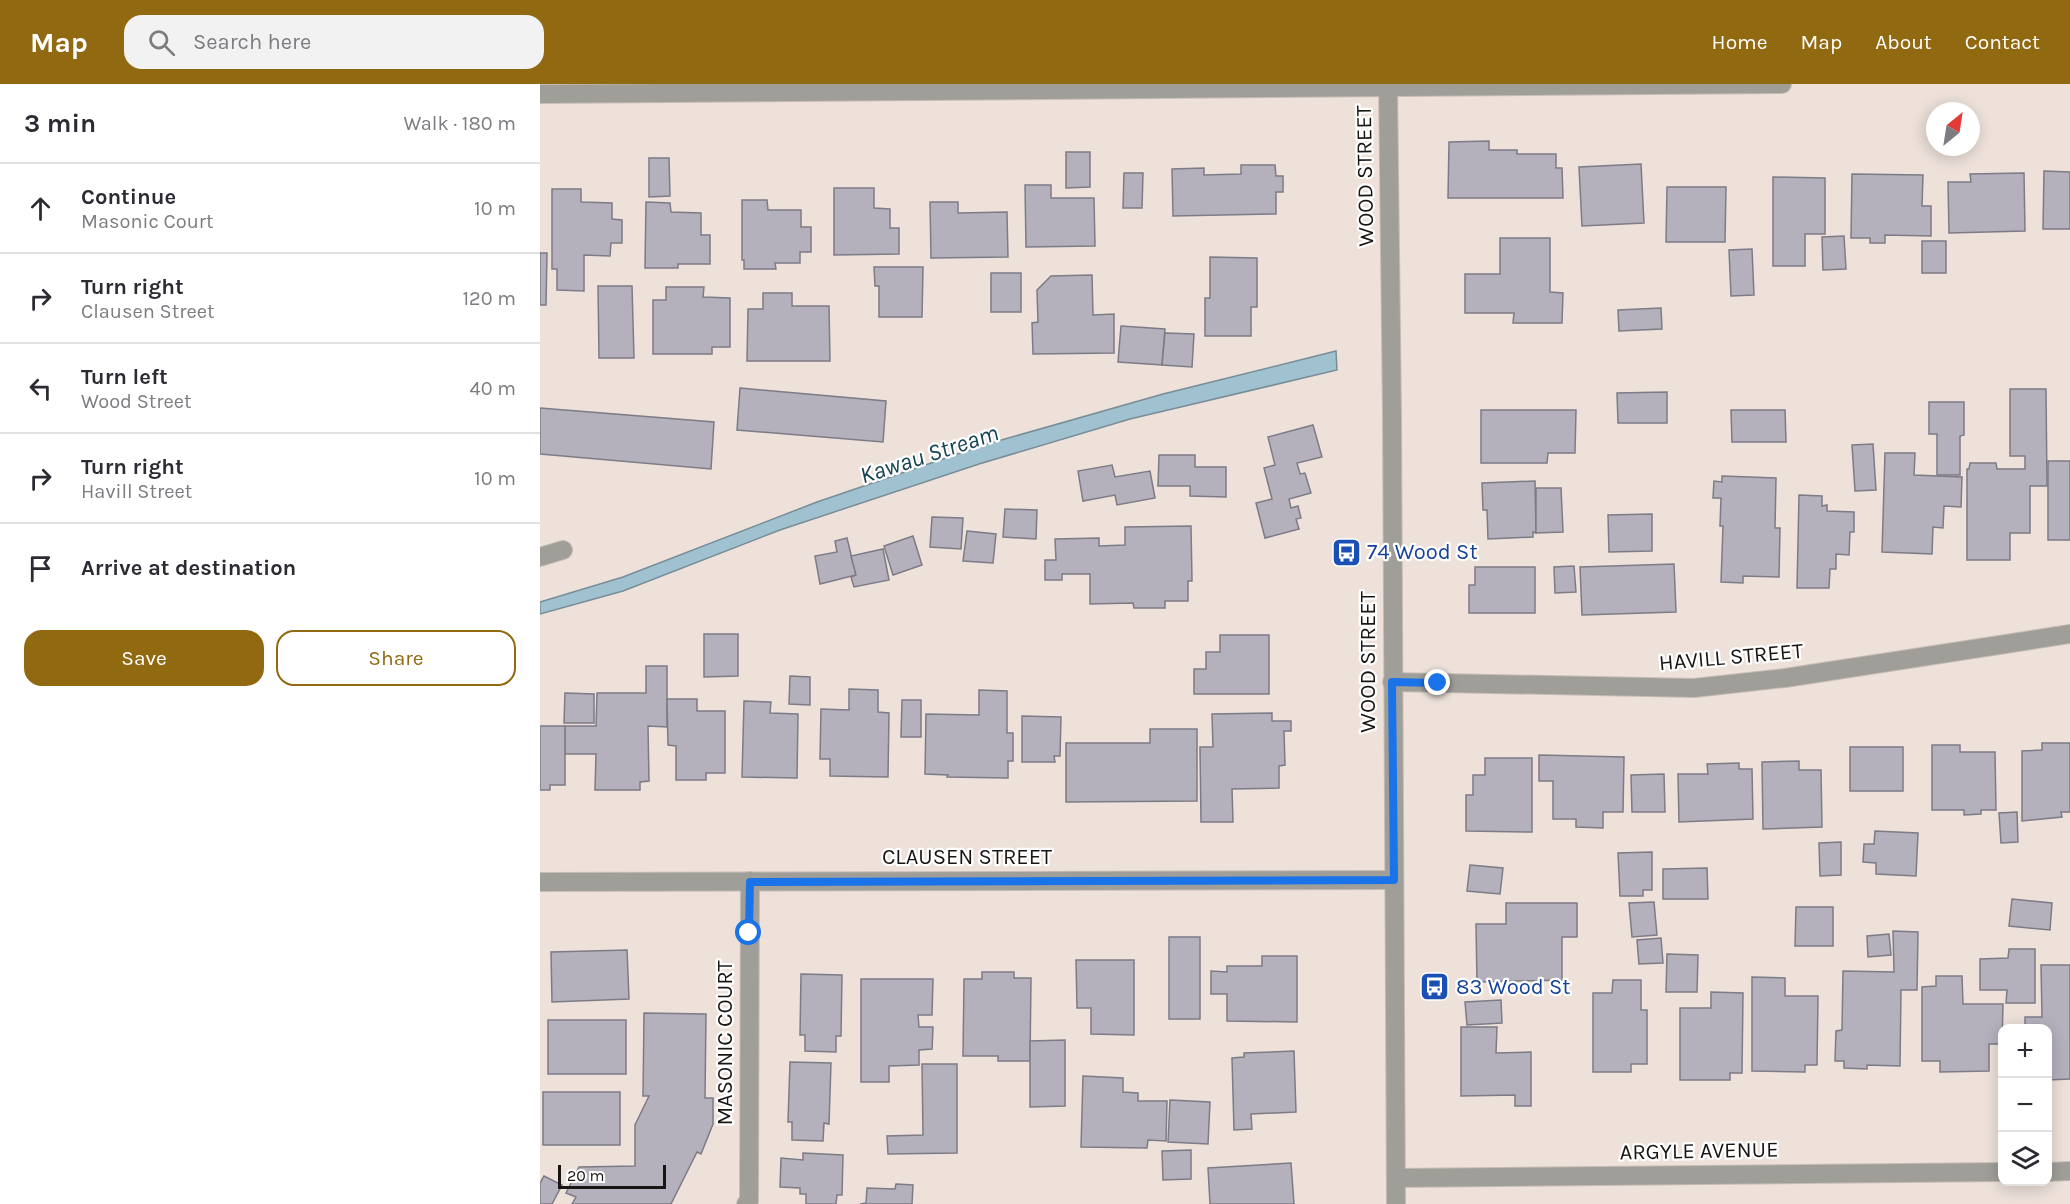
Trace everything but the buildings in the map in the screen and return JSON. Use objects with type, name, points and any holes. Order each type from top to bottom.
[{"type":"street","points":[[540,94],[1782,84]]},
{"type":"street","name":"WOOD STREET","points":[[1388,86],[1396,1204]]},
{"type":"street","points":[[540,557],[563,550]]},
{"type":"street","name":"HAVILL STREET","points":[[1392,682],[1694,688],[1785,678],[2070,634]]},
{"type":"street","name":"CLAUSEN STREET","points":[[540,882],[1394,880]]},
{"type":"street","name":"MASONIC COURT","points":[[746,1204],[749,1190],[750,882]]},
{"type":"street","name":"ARGYLE AVENUE","points":[[1396,1178],[1998,1172]]},
{"type":"street","points":[[2052,1172],[2070,1172]]},
{"type":"water","points":[[1336,351],[1337,370],[1130,419],[979,464],[780,530],[623,591],[540,614],[540,602],[623,577],[817,502],[984,445],[1163,394]]},
{"type":"place","name":"74 Wood St","points":[[1346,552]]},
{"type":"place","name":"83 Wood St","points":[[1435,987]]},
{"type":"route","points":[[749,933],[750,882],[1394,880],[1392,682],[1438,683]]},
{"type":"water label","name":"Kawau Stream","points":[[929,454]]}]
